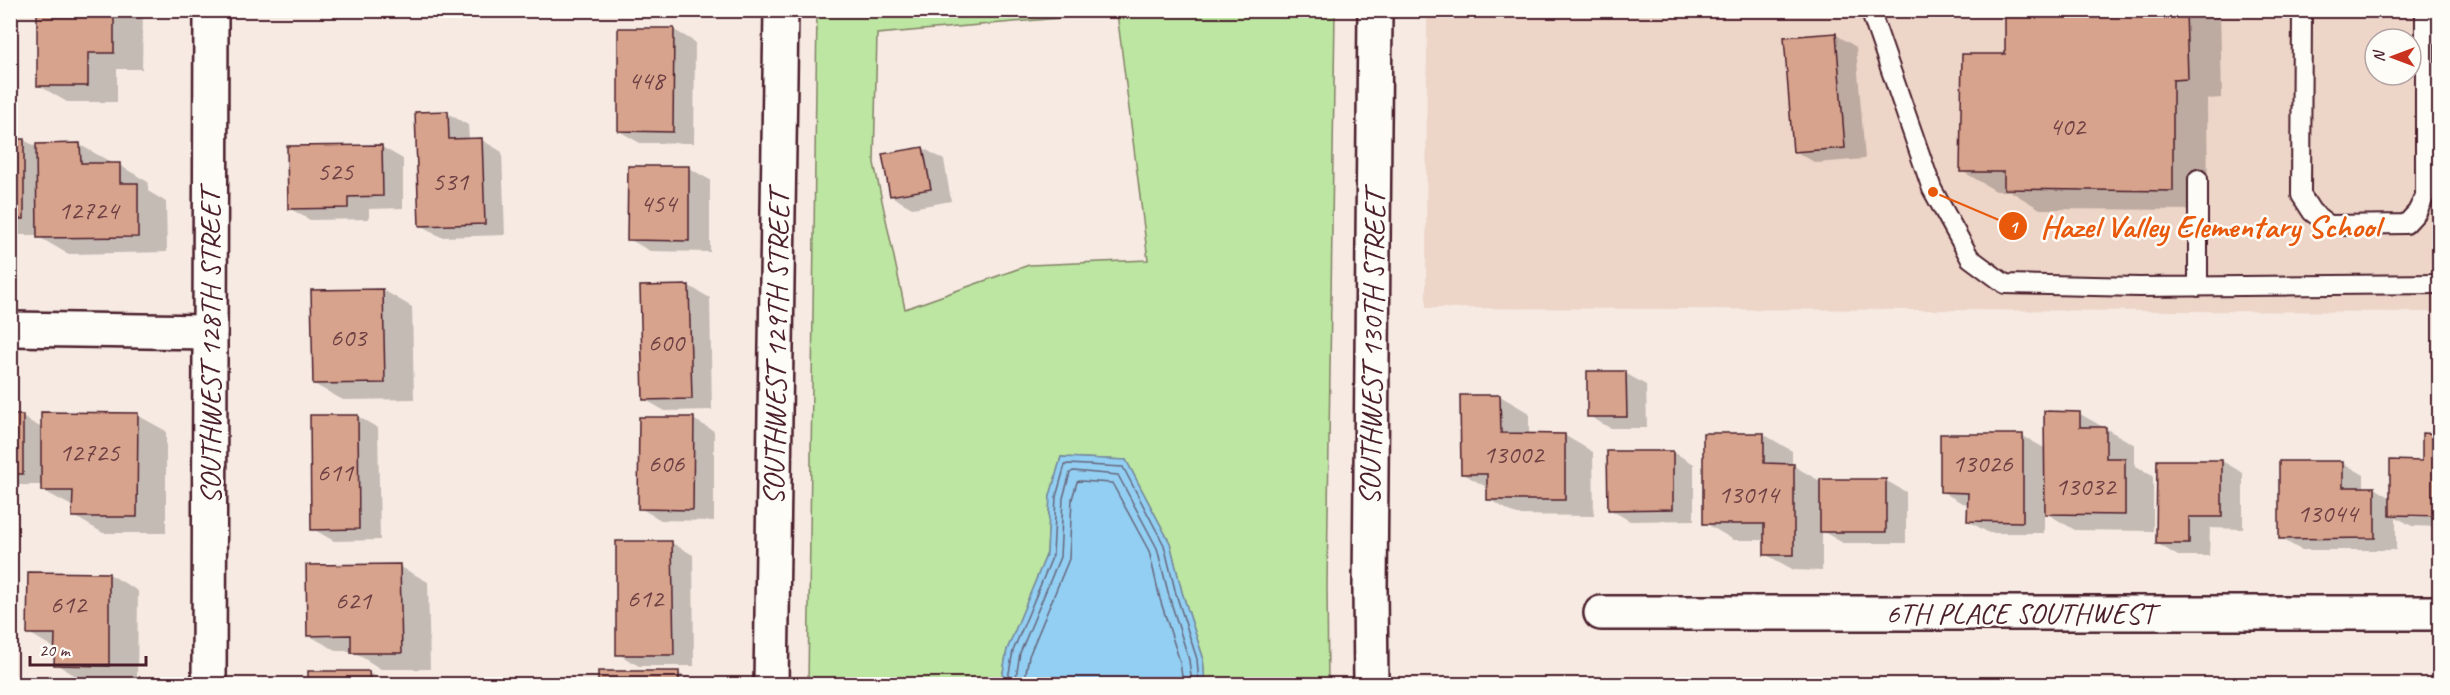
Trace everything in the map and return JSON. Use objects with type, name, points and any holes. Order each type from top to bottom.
[{"type":"street","name":"SOUTHWEST 128TH STREET","points":[[209,684],[211,10]]},
{"type":"street","name":"SOUTHWEST 129TH STREET","points":[[771,684],[781,10]]},
{"type":"street","name":"SOUTHWEST 130TH STREET","points":[[1371,684],[1376,10]]},
{"type":"street","points":[[10,329],[210,332]]},
{"type":"street","name":"6TH PLACE SOUTHWEST","points":[[1601,613],[2439,613]]},
{"type":"lane","points":[[1869,10],[1932,189],[1970,258],[2006,284],[2199,287],[2439,284]]},
{"type":"lane","points":[[2302,10],[2301,195],[2312,212],[2329,225],[2406,224],[2417,212],[2425,196],[2425,10]]},
{"type":"lane","points":[[2199,179],[2199,287]]},
{"type":"shaded area","points":[[1427,11],[2439,11],[2439,312],[1426,308]]},
{"type":"green space","points":[[817,11],[1335,11],[1327,586],[1328,684],[1205,684],[1203,657],[1182,592],[1170,543],[1126,460],[1061,457],[1050,496],[1047,553],[1007,650],[1001,684],[808,684]],"holes":[[[1117,13],[1148,260],[1029,265],[905,309],[874,163],[877,34]]]},
{"type":"water","points":[[1061,457],[1126,460],[1170,543],[1182,592],[1203,657],[1205,684],[1001,684],[1007,650],[1047,553],[1050,496]]},
{"type":"building","points":[[37,10],[114,10],[114,53],[88,53],[88,86],[37,86]]},
{"type":"building","points":[[2005,10],[2186,10],[2188,79],[2173,80],[2173,191],[2004,189],[2004,172],[1960,172],[1962,54],[2005,54]]},
{"type":"building","points":[[618,28],[674,28],[673,132],[618,131]]},
{"type":"building","points":[[1836,33],[1845,148],[1793,152],[1784,37]]},
{"type":"building","points":[[448,111],[449,139],[482,138],[485,224],[419,226],[415,112]]},
{"type":"building","points":[[10,139],[24,139],[24,219],[10,219]]},
{"type":"building","points":[[80,143],[81,163],[120,163],[120,183],[138,183],[138,237],[37,238],[36,144]]},
{"type":"building","points":[[382,145],[383,196],[348,197],[348,208],[288,209],[287,146]]},
{"type":"building","points":[[923,147],[931,189],[890,196],[882,154]]},
{"type":"building","points":[[628,166],[689,166],[689,241],[627,240]]},
{"type":"building","points":[[689,285],[692,399],[643,400],[640,286]]},
{"type":"building","points":[[383,289],[385,383],[313,384],[311,290]]},
{"type":"building","points":[[1587,371],[1626,371],[1627,417],[1587,417]]},
{"type":"building","points":[[1460,395],[1500,395],[1501,433],[1565,434],[1565,500],[1487,500],[1487,474],[1461,474]]},
{"type":"building","points":[[2044,411],[2080,412],[2080,427],[2106,427],[2106,458],[2125,458],[2125,515],[2045,514]]},
{"type":"building","points":[[41,412],[138,413],[137,517],[72,517],[73,491],[41,491]]},
{"type":"building","points":[[10,415],[23,415],[23,474],[10,474]]},
{"type":"building","points":[[310,415],[358,415],[359,529],[311,530]]},
{"type":"building","points":[[639,417],[694,417],[693,510],[638,509]]},
{"type":"building","points":[[1703,433],[1764,433],[1764,463],[1794,464],[1794,555],[1764,555],[1764,524],[1703,524]]},
{"type":"building","points":[[2422,433],[2440,434],[2440,516],[2390,515],[2390,460],[2422,461]]},
{"type":"building","points":[[1940,434],[2023,434],[2023,522],[1967,521],[1968,493],[1940,492]]},
{"type":"building","points":[[1607,451],[1673,451],[1673,509],[1608,510]]},
{"type":"building","points":[[2157,460],[2222,460],[2222,517],[2189,517],[2189,544],[2156,544]]},
{"type":"building","points":[[2279,461],[2343,461],[2343,487],[2375,487],[2375,538],[2279,539]]},
{"type":"building","points":[[1820,479],[1886,479],[1886,532],[1820,532]]},
{"type":"building","points":[[616,541],[672,541],[674,655],[616,655]]},
{"type":"building","points":[[400,564],[402,653],[351,653],[351,635],[307,636],[306,565]]},
{"type":"building","points":[[28,572],[109,573],[109,666],[54,665],[55,634],[27,634]]},
{"type":"building","points":[[308,671],[369,671],[370,684],[308,684]]},
{"type":"building","points":[[598,671],[679,671],[679,684],[598,684]]},
{"type":"place","name":"Hazel Valley Elementary School","points":[[1933,192]]}]
